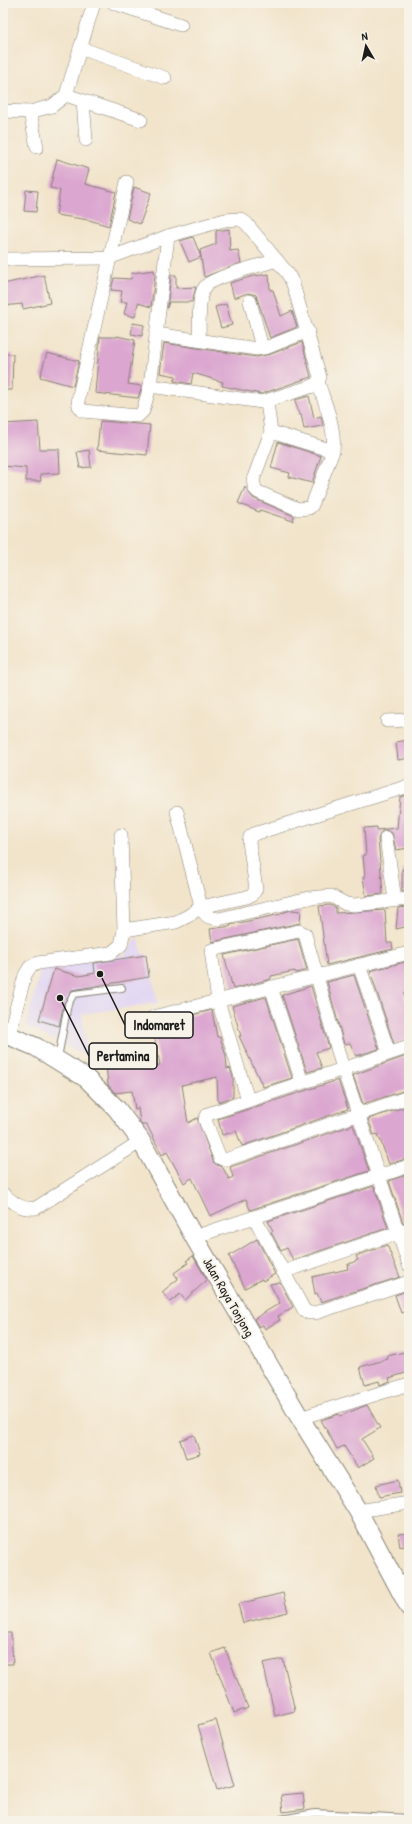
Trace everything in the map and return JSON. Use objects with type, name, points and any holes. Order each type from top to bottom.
[{"type":"main road","name":"Jalan Raya Tonjong","points":[[6,1034],[58,1060],[86,1078],[101,1091],[117,1109],[141,1141],[194,1237],[300,1418],[358,1512],[409,1607]]},
{"type":"street","points":[[3,111],[30,112],[52,106],[66,95],[94,3]]},
{"type":"street","points":[[114,3],[180,25]]},
{"type":"street","points":[[80,48],[165,78]]},
{"type":"street","points":[[66,95],[141,120]]},
{"type":"street","points":[[83,101],[86,140]]},
{"type":"street","points":[[30,112],[37,147]]},
{"type":"street","points":[[127,182],[78,400],[79,406],[83,411],[138,416],[143,411],[150,386],[168,236]]},
{"type":"street","points":[[3,260],[109,258],[168,236],[225,220],[240,220],[246,223],[277,260],[293,284],[308,331],[320,377],[318,382],[314,386],[268,402],[256,402],[150,386]]},
{"type":"street","points":[[199,339],[201,297],[205,286],[215,280],[277,260]]},
{"type":"street","points":[[250,301],[262,348]]},
{"type":"street","points":[[156,334],[199,339],[250,349],[262,348],[308,331]]},
{"type":"street","points":[[268,402],[272,432],[252,480],[253,485],[258,492],[298,509],[309,508],[312,505],[333,451],[334,442],[332,428],[318,382]]},
{"type":"street","points":[[272,432],[333,451]]},
{"type":"street","points":[[387,721],[409,720]]},
{"type":"street","points":[[124,930],[176,922],[201,907],[253,894],[256,889],[256,882],[249,842],[250,837],[254,834],[409,786]]},
{"type":"street","points":[[176,812],[201,907],[205,916],[219,919],[309,898],[332,896],[346,904],[354,905],[409,899]]},
{"type":"street","points":[[6,1034],[25,975],[30,967],[38,963],[111,953],[121,945],[124,930],[121,835]]},
{"type":"street","points":[[386,838],[395,900]]},
{"type":"street","points":[[248,1100],[218,1001],[210,954],[214,949],[303,932],[305,934],[317,975],[343,1069],[358,1114],[379,1175],[404,1231],[409,1265]]},
{"type":"street","points":[[153,1017],[409,953]]},
{"type":"street","points":[[359,965],[389,1053]]},
{"type":"street","points":[[271,987],[302,1082]]},
{"type":"street","points":[[409,1047],[248,1100],[206,1116],[210,1132],[222,1160],[409,1097]]},
{"type":"street","points":[[3,1194],[19,1207],[26,1209],[36,1208],[141,1141]]},
{"type":"street","points":[[194,1237],[409,1166]]},
{"type":"street","points":[[254,1217],[304,1310],[309,1313],[315,1313],[409,1282]]},
{"type":"street","points":[[283,1272],[404,1231]]},
{"type":"street","points":[[300,1418],[409,1384]]},
{"type":"street","points":[[358,1512],[409,1503]]},
{"type":"lane","points":[[58,1060],[68,1004],[72,996],[74,994],[122,988]]},
{"type":"lane","points":[[279,1821],[281,1819],[315,1813],[409,1818]]},
{"type":"shaded area","points":[[138,936],[142,954],[147,954],[158,1003],[82,1014],[88,1057],[26,1026],[41,968],[125,955]]},
{"type":"building","points":[[57,159],[89,169],[85,184],[116,192],[109,226],[89,220],[56,215],[60,190],[50,188]]},
{"type":"building","points":[[134,187],[151,193],[140,224],[127,219]]},
{"type":"building","points":[[26,190],[38,191],[36,212],[24,211]]},
{"type":"building","points":[[229,229],[230,251],[238,250],[241,263],[204,277],[200,250],[216,244],[216,231]]},
{"type":"building","points":[[193,237],[201,257],[189,262],[180,241]]},
{"type":"building","points":[[154,270],[155,275],[151,307],[138,303],[135,317],[124,314],[127,302],[120,302],[122,291],[111,290],[114,278],[131,279],[132,273]]},
{"type":"building","points":[[269,274],[270,290],[273,290],[281,316],[292,311],[297,327],[270,338],[256,295],[248,293],[234,298],[230,283],[253,276]]},
{"type":"building","points":[[44,275],[50,303],[23,309],[22,304],[3,306],[3,284]]},
{"type":"building","points":[[171,275],[176,275],[176,288],[196,287],[192,302],[169,302],[167,308]]},
{"type":"building","points":[[226,304],[232,325],[221,328],[215,307]]},
{"type":"building","points":[[133,323],[144,325],[142,336],[131,334]]},
{"type":"building","points":[[117,336],[135,340],[128,384],[142,386],[138,398],[95,393],[100,337]]},
{"type":"building","points":[[302,342],[311,377],[261,394],[222,386],[223,382],[193,373],[191,384],[174,381],[176,376],[160,373],[164,343],[256,357],[271,354]]},
{"type":"building","points":[[47,353],[79,361],[73,386],[40,377]]},
{"type":"building","points":[[3,354],[13,354],[12,390],[3,390]]},
{"type":"building","points":[[309,396],[314,418],[321,416],[323,426],[304,429],[301,414],[299,415],[295,400]]},
{"type":"building","points":[[100,421],[150,425],[147,455],[97,450]]},
{"type":"building","points":[[38,422],[40,449],[59,449],[60,473],[40,474],[41,481],[26,481],[26,468],[3,466],[3,424]]},
{"type":"building","points":[[278,442],[321,456],[312,483],[289,477],[290,473],[271,468]]},
{"type":"building","points":[[89,450],[91,467],[80,468],[77,452]]},
{"type":"building","points":[[245,487],[253,498],[294,516],[293,521],[260,510],[259,512],[238,503]]},
{"type":"building","points":[[409,740],[409,758],[398,760],[396,742]]},
{"type":"building","points":[[409,794],[409,848],[396,850],[392,833],[385,830],[381,832],[378,839],[383,894],[366,896],[363,877],[365,877],[363,855],[366,855],[364,828],[377,827],[377,830],[397,828],[400,797]]},
{"type":"building","points":[[402,869],[409,869],[409,891],[402,892]]},
{"type":"building","points":[[330,905],[336,908],[336,913],[385,910],[387,943],[392,943],[393,949],[327,965],[319,906]]},
{"type":"building","points":[[409,907],[409,926],[396,929],[398,908]]},
{"type":"building","points":[[291,910],[301,911],[300,923],[212,942],[210,929],[231,926],[230,925],[281,914]]},
{"type":"building","points":[[298,939],[307,970],[271,976],[271,979],[233,989],[224,955]]},
{"type":"building","points":[[146,955],[149,977],[72,990],[64,1003],[59,1026],[39,1020],[54,969],[79,976],[95,973],[94,963]]},
{"type":"building","points":[[409,961],[409,993],[404,994],[409,1013],[409,1039],[394,1044],[370,971]]},
{"type":"building","points":[[354,975],[379,1049],[356,1056],[350,1043],[344,1044],[327,982]]},
{"type":"building","points":[[311,986],[329,1048],[316,1052],[322,1068],[307,1072],[282,995]]},
{"type":"building","points":[[266,997],[292,1078],[263,1087],[239,1036],[241,1036],[232,1006]]},
{"type":"building","points":[[212,1010],[217,1037],[220,1037],[226,1056],[227,1069],[230,1068],[233,1077],[233,1097],[218,1102],[217,1077],[182,1085],[188,1123],[197,1118],[214,1163],[223,1168],[229,1179],[233,1177],[230,1167],[353,1125],[369,1171],[250,1210],[246,1199],[210,1216],[192,1178],[184,1183],[167,1152],[162,1155],[147,1125],[142,1125],[140,1122],[138,1108],[135,1109],[132,1091],[115,1093],[108,1085],[106,1065],[129,1062],[129,1068],[160,1065],[152,1025]]},
{"type":"building","points":[[409,1055],[409,1089],[363,1104],[353,1075]]},
{"type":"building","points":[[338,1080],[348,1109],[242,1146],[236,1131],[222,1135],[218,1119]]},
{"type":"building","points":[[405,1107],[409,1117],[409,1158],[389,1164],[380,1139],[377,1134],[374,1135],[368,1119]]},
{"type":"building","points":[[409,1174],[409,1221],[403,1223],[389,1181]]},
{"type":"building","points":[[374,1186],[388,1228],[293,1260],[287,1248],[281,1251],[271,1232],[273,1231],[268,1221]]},
{"type":"building","points":[[257,1239],[275,1274],[263,1281],[262,1279],[245,1288],[229,1256]]},
{"type":"building","points":[[387,1245],[400,1277],[321,1302],[317,1293],[315,1294],[312,1277],[348,1269],[347,1265],[358,1260],[356,1256]]},
{"type":"building","points":[[193,1256],[207,1280],[185,1300],[180,1294],[170,1302],[162,1292],[178,1279],[174,1273],[188,1263],[186,1261]]},
{"type":"building","points":[[280,1282],[293,1307],[278,1316],[280,1320],[265,1329],[263,1325],[259,1327],[254,1319],[280,1303],[270,1284]]},
{"type":"building","points":[[407,1291],[409,1296],[409,1310],[401,1313],[395,1295]]},
{"type":"building","points":[[409,1351],[409,1372],[389,1378],[390,1381],[380,1385],[379,1381],[365,1385],[360,1367],[388,1359],[387,1356]]},
{"type":"building","points":[[367,1405],[380,1428],[362,1439],[374,1458],[358,1468],[344,1446],[337,1449],[321,1420],[339,1414],[340,1416]]},
{"type":"building","points":[[194,1435],[200,1454],[186,1458],[180,1440]]},
{"type":"building","points":[[398,1480],[400,1493],[379,1497],[376,1485]]},
{"type":"building","points":[[408,1533],[409,1545],[400,1547],[398,1534]]},
{"type":"building","points":[[283,1593],[288,1612],[243,1623],[238,1604]]},
{"type":"building","points":[[3,1633],[11,1633],[13,1664],[3,1664]]},
{"type":"building","points":[[225,1648],[248,1708],[234,1713],[211,1653]]},
{"type":"building","points":[[283,1659],[295,1711],[275,1716],[263,1663]]},
{"type":"building","points":[[216,1720],[235,1785],[217,1790],[198,1725]]},
{"type":"building","points":[[303,1793],[305,1809],[283,1812],[281,1795]]},
{"type":"place","name":"Indomaret","points":[[100,974]]},
{"type":"place","name":"Pertamina","points":[[60,998]]}]
